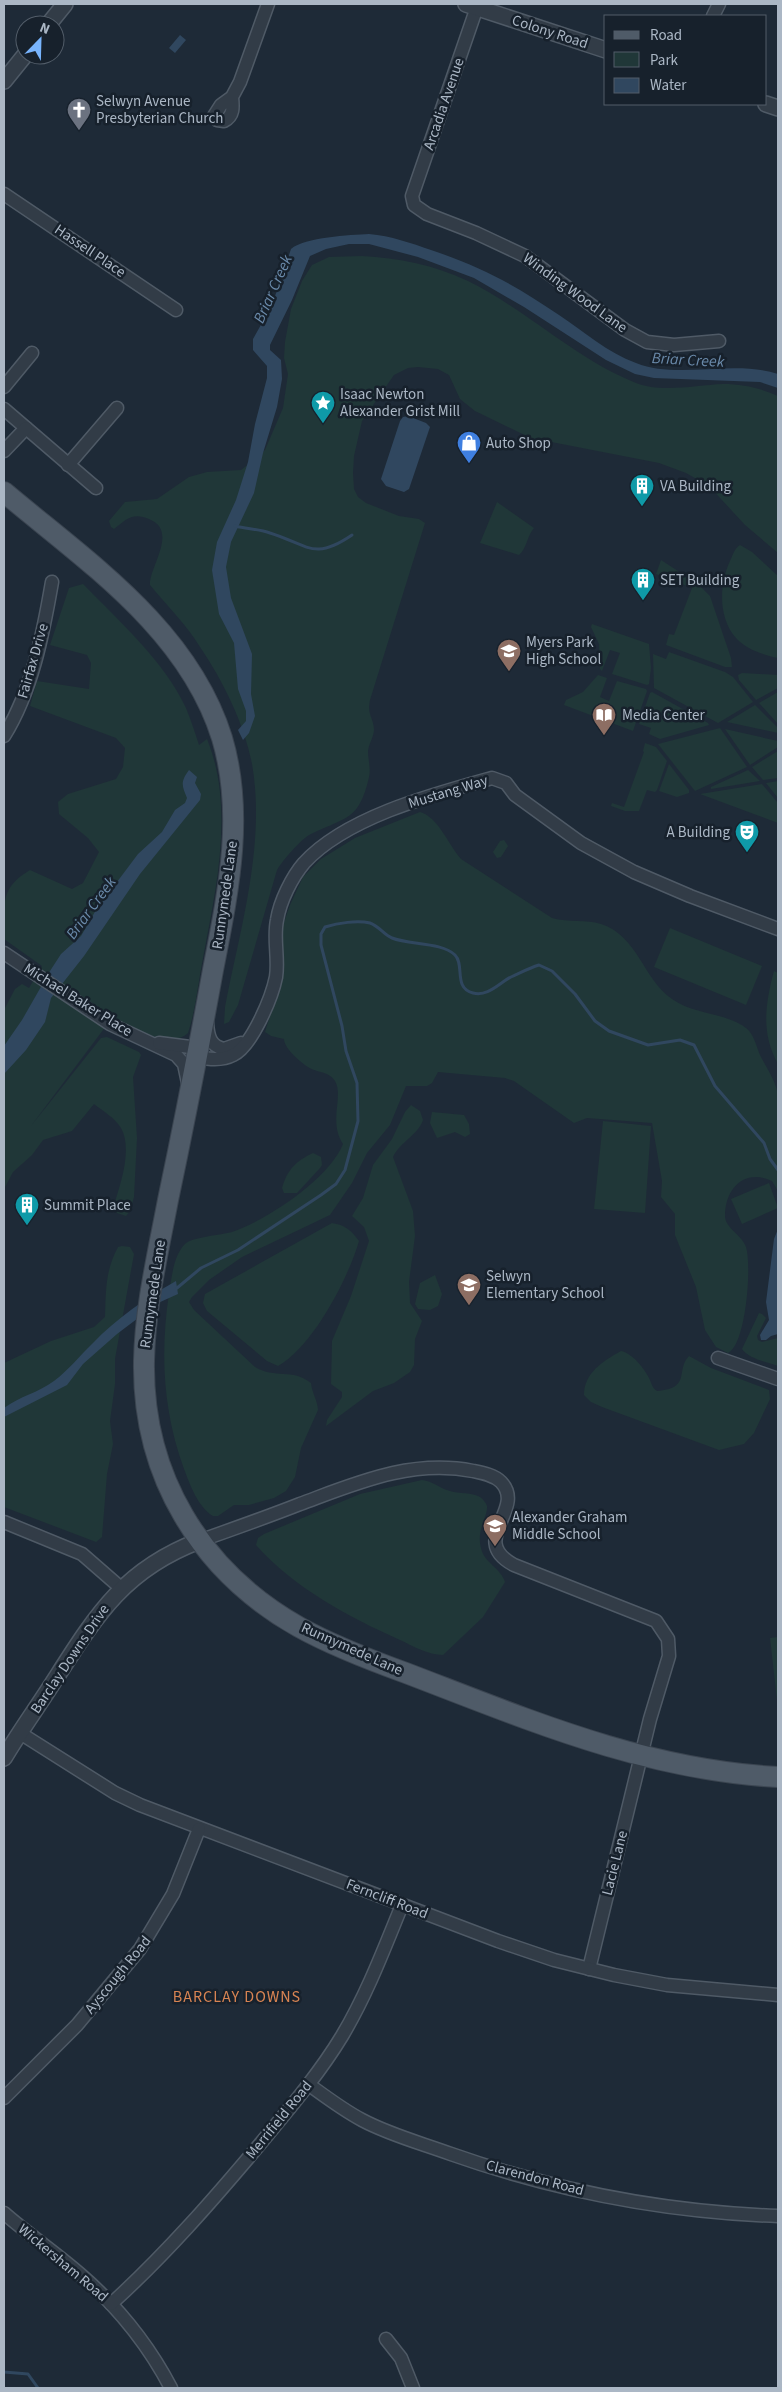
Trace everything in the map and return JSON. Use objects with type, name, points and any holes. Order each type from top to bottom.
[{"type":"main road","name":"Runnymede Lane","points":[[4,492],[115,586],[160,630],[189,669],[218,729],[229,770],[234,833],[229,885],[147,1314],[144,1378],[147,1416],[160,1467],[180,1510],[199,1541],[225,1571],[247,1591],[287,1619],[326,1641],[362,1657],[569,1735],[642,1757],[715,1771],[778,1777]]},
{"type":"street","points":[[56,15],[65,4]]},
{"type":"street","points":[[232,97],[243,75],[268,4]]},
{"type":"street","name":"Colony Road","points":[[472,6],[604,49]]},
{"type":"street","name":"Arcadia Avenue","points":[[412,200],[472,6]]},
{"type":"street","points":[[4,81],[17,65]]},
{"type":"street","name":"Hassell Place","points":[[4,194],[176,310]]},
{"type":"street","name":"Winding Wood Lane","points":[[412,200],[418,210],[476,233],[525,256],[625,330],[647,342],[674,346],[719,341]]},
{"type":"street","points":[[4,387],[32,353]]},
{"type":"street","points":[[68,465],[117,408]]},
{"type":"street","points":[[4,409],[96,488]]},
{"type":"street","points":[[4,451],[26,428]]},
{"type":"street","name":"Fairfax Drive","points":[[4,736],[13,720],[28,683],[52,582]]},
{"type":"street","name":"Mustang Way","points":[[154,1042],[214,1059],[232,1056],[244,1046],[272,994],[276,976],[276,929],[279,913],[297,872],[305,862],[344,832],[377,815],[492,778],[506,783],[515,795],[595,851],[667,887],[778,928]]},
{"type":"street","name":"Michael Baker Place","points":[[4,953],[120,1030],[154,1042]]},
{"type":"street","points":[[205,1011],[209,1038],[218,1047],[224,1049],[234,1047],[252,1033]]},
{"type":"street","points":[[154,1042],[176,1055],[184,1064],[188,1078],[188,1097]]},
{"type":"street","points":[[718,1358],[778,1379]]},
{"type":"street","name":"Lacie Lane","points":[[199,1541],[392,1472],[431,1467],[466,1470],[496,1478],[505,1487],[507,1502],[495,1535],[495,1547],[510,1562],[648,1616],[656,1621],[665,1633],[670,1645],[669,1656],[589,1969]]},
{"type":"street","points":[[4,1522],[82,1554],[101,1568],[121,1588]]},
{"type":"street","name":"Barclay Downs Drive","points":[[4,1758],[80,1639],[103,1607],[121,1588],[153,1564],[199,1541]]},
{"type":"street","name":"Ferncliff Road","points":[[20,1733],[121,1796],[199,1829],[498,1941],[589,1969],[689,1988],[778,1996]]},
{"type":"street","name":"Ayscough Road","points":[[4,2098],[77,2025],[140,1949],[173,1894],[199,1829]]},
{"type":"street","name":"Merrifield Road","points":[[110,2304],[149,2268],[207,2207],[308,2084],[354,2016],[402,1905]]},
{"type":"street","name":"Clarendon Road","points":[[308,2084],[346,2110],[373,2125],[470,2161],[525,2177],[588,2192],[659,2205],[778,2216]]},
{"type":"street","name":"Wickersham Road","points":[[4,2213],[83,2276],[110,2304],[145,2345],[172,2388]]},
{"type":"street","points":[[386,2339],[397,2351],[413,2388]]},
{"type":"green space","points":[[362,256],[416,263],[468,281],[511,306],[592,361],[636,383],[656,388],[723,384],[738,385],[778,396],[778,553],[745,525],[709,486],[686,473],[659,463],[531,438],[475,411],[460,399],[449,375],[438,369],[408,368],[394,375],[362,421],[354,456],[354,489],[358,497],[366,503],[399,516],[419,519],[425,523],[370,700],[369,709],[374,729],[368,751],[369,777],[361,802],[355,810],[342,820],[302,840],[277,870],[238,1005],[229,1022],[224,1024],[225,1007],[244,917],[254,855],[256,825],[252,764],[244,733],[232,703],[217,674],[189,631],[150,585],[162,540],[162,532],[158,525],[149,519],[138,516],[126,520],[114,529],[109,521],[125,502],[157,499],[189,477],[207,472],[241,470],[265,450],[283,408],[288,374],[284,358],[285,342],[291,309],[302,281],[312,265],[329,257]]},
{"type":"green space","points":[[497,502],[534,528],[519,555],[480,543]]},
{"type":"green space","points":[[740,545],[752,552],[778,576],[778,658],[761,654],[745,646],[736,638],[726,621],[723,611],[722,590],[726,570],[736,548]]},
{"type":"green space","points":[[661,560],[698,584],[710,596],[731,658],[732,667],[725,667],[666,645],[669,634],[674,635],[692,588],[656,574]]},
{"type":"green space","points":[[83,584],[140,642],[166,674],[186,708],[199,745],[207,739],[215,765],[220,792],[220,848],[217,876],[195,1005],[188,1033],[181,1038],[161,1038],[139,1031],[112,1018],[31,1126],[101,1038],[107,1037],[139,1052],[141,1055],[133,1077],[137,1138],[134,1197],[130,1211],[126,1216],[117,1213],[113,1208],[126,1157],[124,1137],[116,1121],[94,1104],[72,1131],[43,1140],[32,1155],[13,1172],[4,1189],[4,1010],[15,989],[22,984],[29,988],[42,966],[4,939],[4,906],[6,898],[13,883],[30,870],[72,889],[83,883],[99,852],[88,838],[59,814],[58,802],[68,794],[116,779],[123,767],[125,748],[116,738],[30,706],[37,681],[89,689],[91,663],[87,655],[50,645],[69,588]]},
{"type":"green space","points":[[592,624],[649,644],[651,668],[649,684],[612,674],[620,653],[610,650],[602,671],[600,669],[599,644],[591,627]]},
{"type":"green space","points":[[669,652],[725,672],[733,677],[753,702],[718,723],[654,688],[653,654],[666,659]]},
{"type":"green space","points":[[742,673],[778,675],[778,688],[756,700],[739,680],[738,675]]},
{"type":"green space","points":[[598,675],[607,678],[600,697],[609,701],[617,681],[646,689],[647,691],[633,731],[564,705],[566,700],[583,692]]},
{"type":"green space","points":[[652,692],[709,725],[660,739],[649,734],[651,728],[639,724]]},
{"type":"green space","points":[[778,692],[778,724],[759,703]]},
{"type":"green space","points":[[755,705],[778,728],[778,733],[727,722]]},
{"type":"green space","points":[[720,728],[747,767],[695,791],[658,744]]},
{"type":"green space","points":[[725,729],[778,741],[778,747],[750,765]]},
{"type":"green space","points":[[645,743],[656,747],[667,761],[657,790],[655,792],[647,790],[639,811],[625,811],[611,806],[612,803],[624,807],[644,752]]},
{"type":"green space","points":[[778,751],[778,778],[763,780],[752,767]]},
{"type":"green space","points":[[669,764],[689,790],[689,793],[677,797],[659,791]]},
{"type":"green space","points":[[748,770],[760,781],[711,789],[711,787]]},
{"type":"green space","points":[[778,781],[778,798],[766,783]]},
{"type":"green space","points":[[762,784],[778,803],[778,823],[700,794]]},
{"type":"green space","points":[[420,812],[432,819],[461,859],[552,918],[601,924],[613,930],[624,938],[654,981],[672,999],[690,1008],[729,1019],[746,1028],[751,1033],[777,1091],[780,1120],[778,1191],[772,1181],[753,1177],[745,1179],[738,1184],[728,1197],[726,1220],[744,1243],[748,1257],[748,1287],[739,1336],[734,1347],[728,1353],[716,1347],[705,1330],[696,1287],[675,1235],[675,1214],[661,1197],[662,1181],[652,1123],[587,1118],[574,1123],[514,1081],[505,1078],[438,1072],[432,1083],[427,1086],[406,1086],[390,1125],[367,1153],[352,1183],[330,1215],[242,1257],[209,1280],[189,1302],[194,1310],[255,1367],[262,1371],[304,1378],[311,1383],[318,1407],[301,1448],[295,1477],[286,1491],[274,1498],[249,1505],[234,1505],[218,1516],[213,1516],[203,1507],[189,1482],[177,1447],[168,1404],[164,1360],[166,1316],[175,1261],[185,1244],[200,1238],[232,1232],[279,1208],[311,1184],[336,1157],[343,1144],[337,1127],[338,1094],[335,1081],[330,1075],[311,1069],[301,1062],[289,1050],[284,1039],[271,1036],[265,1032],[275,1000],[283,961],[282,928],[303,877],[321,859],[355,838]]},
{"type":"green space","points":[[504,840],[508,846],[501,857],[497,858],[493,852],[500,841]]},
{"type":"green space","points":[[670,928],[762,966],[746,1005],[654,967]]},
{"type":"green space","points":[[774,971],[778,973],[778,1064],[769,1041],[766,1019],[768,995]]},
{"type":"green space","points":[[411,1105],[420,1111],[423,1120],[417,1130],[393,1157],[413,1211],[415,1236],[409,1282],[410,1303],[422,1321],[415,1339],[414,1365],[410,1372],[394,1383],[373,1391],[326,1426],[327,1420],[342,1397],[342,1392],[331,1384],[332,1341],[351,1296],[369,1241],[364,1227],[352,1216],[363,1198],[373,1165],[392,1139],[405,1112]]},
{"type":"green space","points":[[432,1112],[464,1115],[469,1124],[470,1134],[465,1137],[455,1132],[437,1138],[430,1123]]},
{"type":"green space","points":[[603,1121],[651,1126],[645,1213],[594,1209]]},
{"type":"green space","points":[[313,1153],[321,1157],[322,1165],[320,1168],[297,1193],[284,1193],[282,1188],[290,1171],[302,1159]]},
{"type":"green space","points":[[769,1183],[778,1208],[742,1224],[731,1199]]},
{"type":"green space","points":[[332,1223],[347,1229],[359,1241],[354,1256],[338,1292],[316,1328],[291,1356],[278,1366],[267,1361],[207,1311],[203,1303],[205,1294]]},
{"type":"green space","points":[[118,1247],[130,1247],[134,1254],[115,1359],[115,1384],[110,1421],[113,1444],[107,1474],[102,1537],[96,1542],[4,1507],[4,1363],[51,1341],[94,1327],[105,1317],[108,1273]]},
{"type":"green space","points":[[435,1275],[442,1294],[438,1306],[430,1310],[418,1309],[415,1304],[420,1283]]},
{"type":"green space","points":[[759,1313],[766,1318],[757,1336],[758,1340],[762,1342],[778,1338],[778,1366],[754,1358],[742,1349]]},
{"type":"green space","points":[[621,1351],[629,1355],[641,1366],[657,1391],[668,1389],[679,1383],[683,1367],[689,1356],[711,1368],[769,1390],[770,1399],[754,1433],[744,1444],[719,1450],[602,1407],[591,1402],[584,1395],[587,1380],[596,1368]]},
{"type":"green space","points":[[422,1480],[450,1491],[477,1495],[484,1501],[487,1510],[480,1535],[481,1548],[485,1558],[500,1573],[505,1582],[483,1617],[443,1655],[421,1650],[323,1600],[287,1575],[256,1545],[258,1538],[264,1534],[360,1494]]},
{"type":"green space","points":[[778,1637],[778,1709],[770,1638]]},
{"type":"water","points":[[180,35],[186,40],[175,53],[169,48]]},
{"type":"water","points":[[369,234],[408,242],[482,270],[528,295],[606,348],[636,363],[670,370],[742,368],[760,370],[778,374],[778,388],[760,382],[654,378],[635,374],[606,360],[524,307],[474,278],[418,257],[369,244],[349,244],[326,249],[310,256],[292,300],[270,345],[270,350],[281,360],[282,379],[277,407],[263,453],[254,493],[231,542],[226,567],[231,598],[252,654],[251,694],[255,716],[249,733],[243,740],[238,730],[246,721],[246,711],[238,689],[234,643],[219,614],[212,570],[217,542],[236,500],[248,462],[255,424],[267,378],[267,366],[253,350],[253,339],[272,305],[291,249],[317,239]]},
{"type":"water","points":[[408,416],[426,423],[430,427],[409,489],[404,492],[386,486],[381,479],[400,421],[403,417]]},
{"type":"water","points":[[189,770],[197,777],[195,783],[201,794],[200,800],[140,874],[84,956],[51,998],[45,1022],[26,1050],[4,1074],[4,1046],[22,1020],[61,954],[81,936],[96,910],[138,854],[162,832],[175,810],[185,803],[187,798],[183,781]]},
{"type":"water","points":[[778,1229],[778,1334],[766,1340],[761,1340],[760,1335],[769,1320],[766,1302],[774,1239]]},
{"type":"water","points":[[176,1281],[178,1294],[158,1303],[117,1334],[83,1364],[67,1385],[4,1417],[4,1408],[54,1381],[122,1317],[143,1301]]},
{"type":"waterway","points":[[235,526],[266,532],[303,546],[319,549],[339,543],[352,535]]},
{"type":"waterway","points":[[177,1288],[201,1268],[238,1250],[321,1195],[336,1184],[345,1170],[358,1121],[357,1083],[346,1051],[342,1026],[321,945],[321,934],[325,927],[336,924],[370,923],[392,938],[434,946],[449,951],[458,959],[463,986],[473,993],[484,993],[511,977],[539,965],[552,971],[575,994],[595,1021],[609,1031],[648,1045],[680,1040],[694,1045],[715,1086],[764,1143],[770,1159],[778,1170]]},
{"type":"waterway","points":[[4,2372],[28,2374],[38,2388]]},
{"type":"place","name":"Selwyn Avenue Presbyterian Church","points":[[79,131]]},
{"type":"place","name":"Isaac Newton Alexander Grist Mill","points":[[323,424]]},
{"type":"place","name":"Auto Shop","points":[[469,464]]},
{"type":"place","name":"VA Building","points":[[642,507]]},
{"type":"place","name":"SET Building","points":[[643,601]]},
{"type":"place","name":"Myers Park High School","points":[[509,672]]},
{"type":"place","name":"Media Center","points":[[604,736]]},
{"type":"place","name":"A Building","points":[[747,853]]},
{"type":"place","name":"Summit Place","points":[[27,1226]]},
{"type":"place","name":"Selwyn Elementary School","points":[[469,1306]]},
{"type":"place","name":"Alexander Graham Middle School","points":[[495,1547]]},
{"type":"district","name":"BARCLAY DOWNS","points":[[237,1997]]},
{"type":"water label","name":"Briar Creek","points":[[273,289]]},
{"type":"water label","name":"Briar Creek","points":[[688,360]]},
{"type":"water label","name":"Briar Creek","points":[[91,908]]}]
